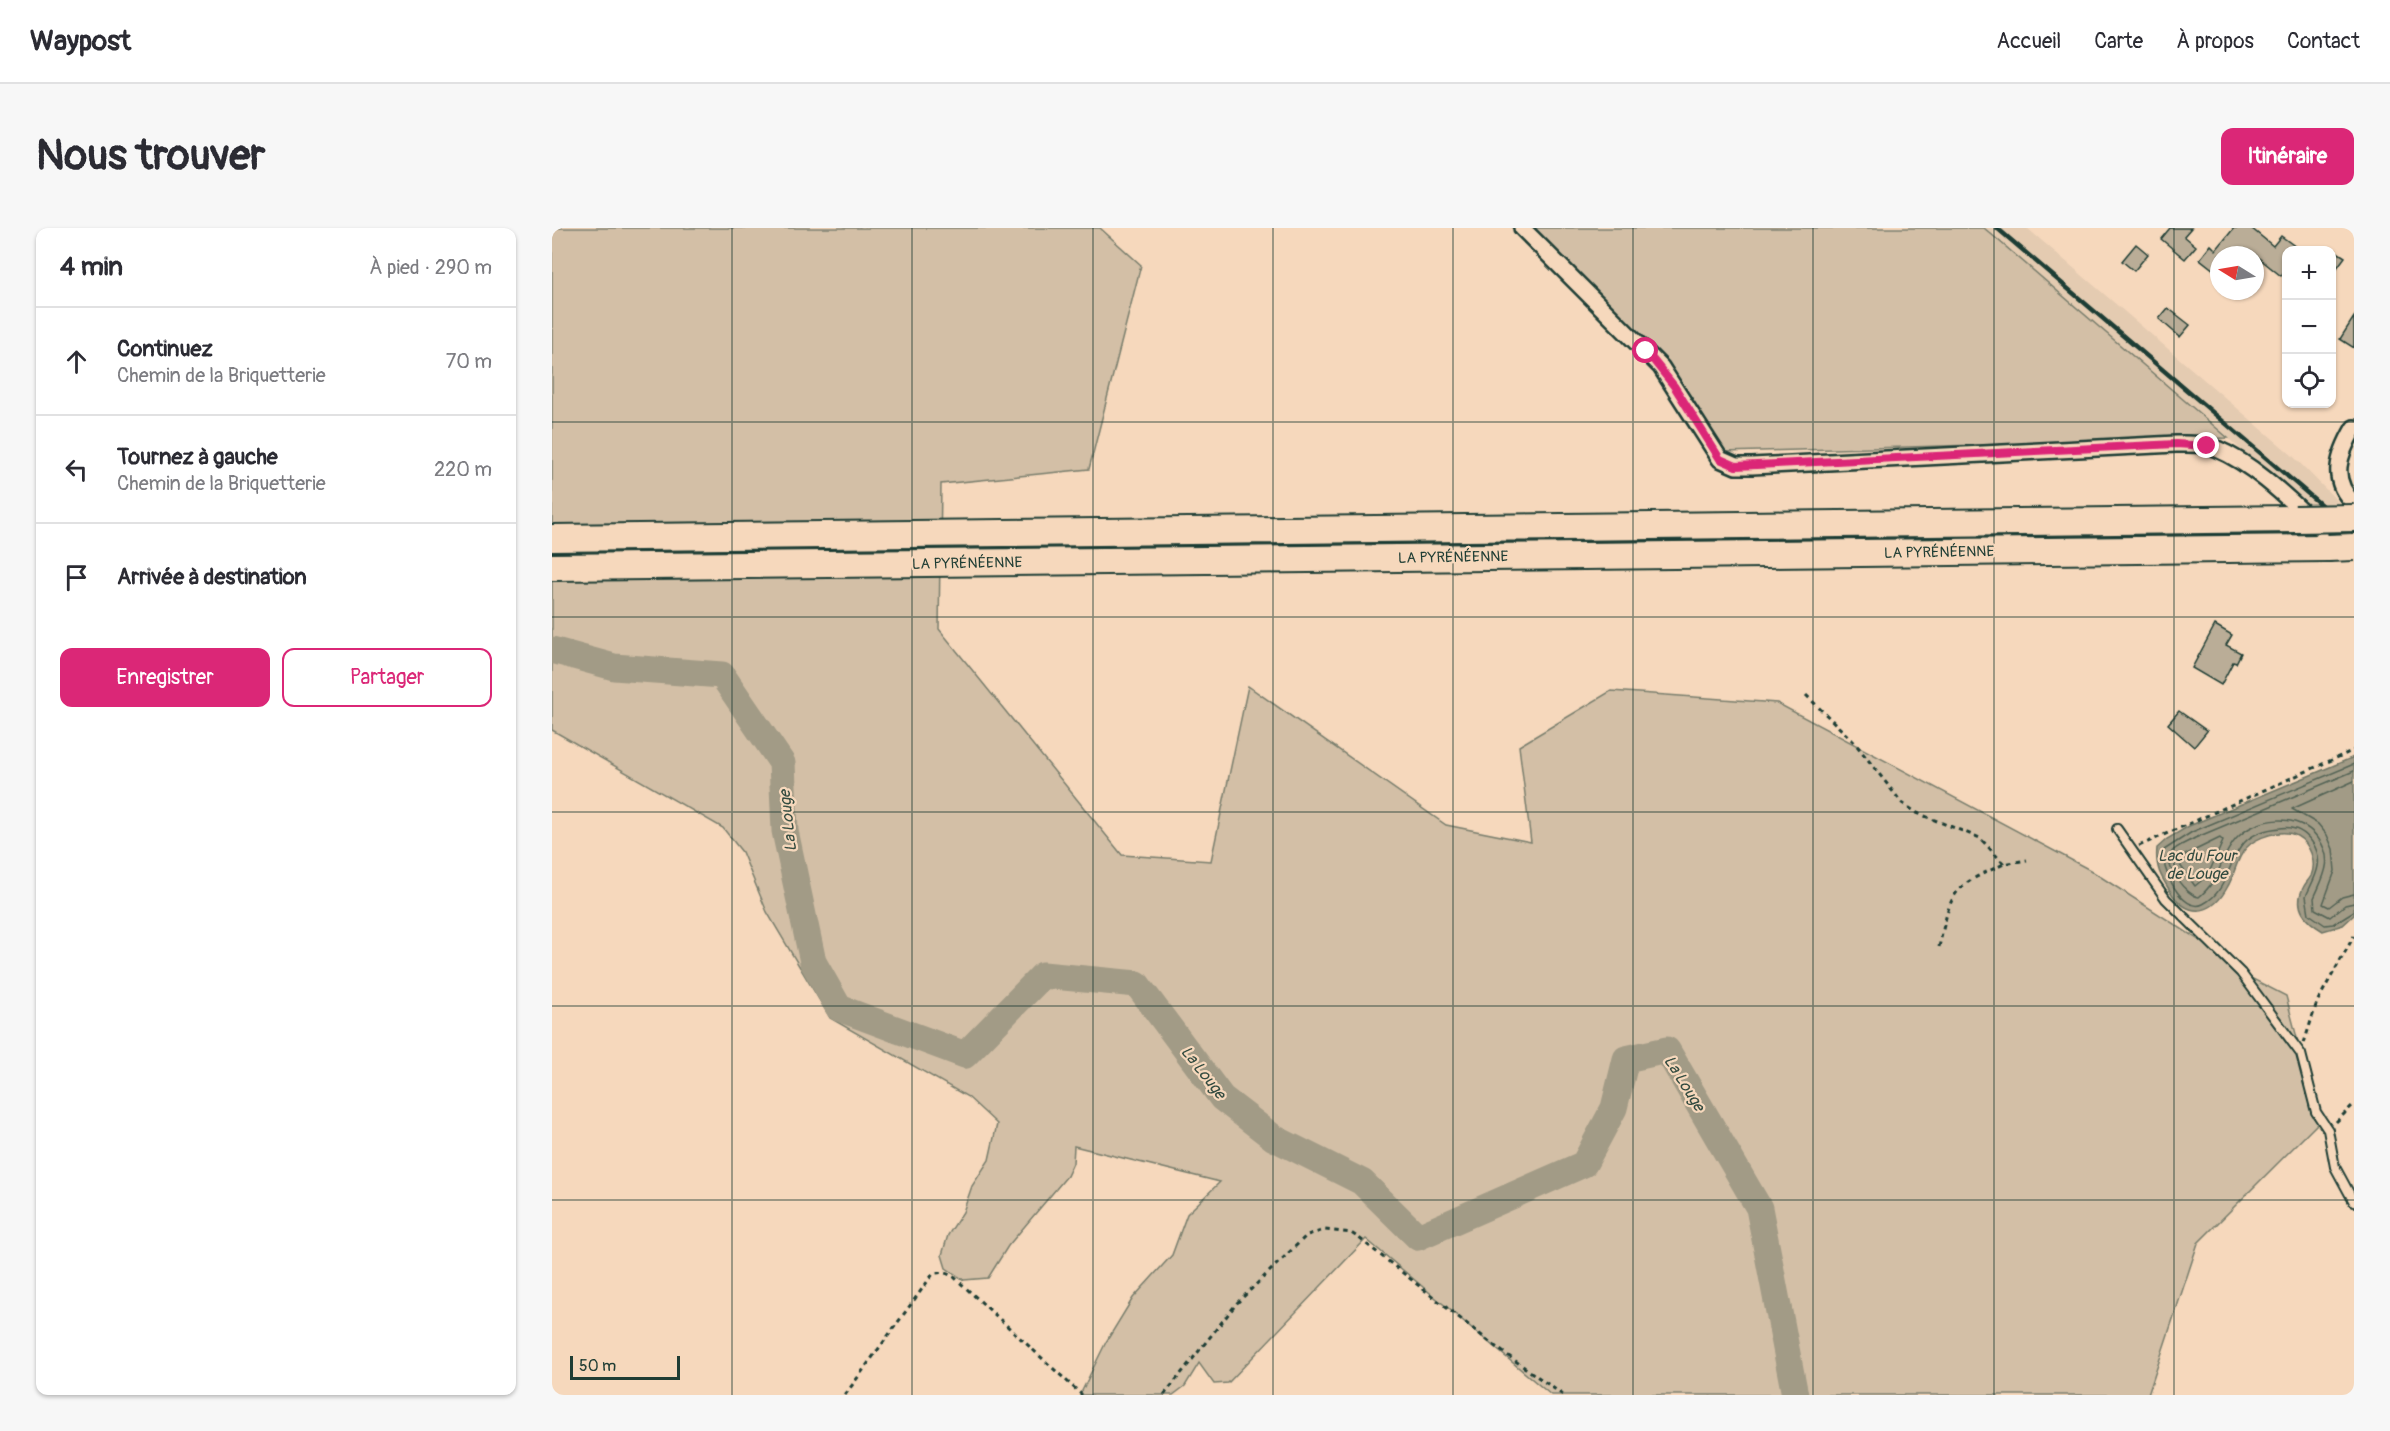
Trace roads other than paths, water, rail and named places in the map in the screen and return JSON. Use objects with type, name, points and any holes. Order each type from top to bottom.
[{"type":"highway","name":"LA PYRÉNÉENNE","points":[[552,538],[2354,518]]},
{"type":"highway","name":"LA PYRÉNÉENNE","points":[[552,567],[2354,547]]},
{"type":"street","points":[[1522,228],[1660,368],[1720,459],[1728,464],[1764,465],[2176,444],[2207,446],[2230,456],[2259,475],[2354,559]]},
{"type":"street","points":[[2354,428],[2341,452],[2337,473],[2343,491],[2354,503]]},
{"type":"lane","points":[[2117,829],[2182,917],[2241,973],[2301,1054],[2316,1112],[2328,1130],[2335,1167],[2354,1202]]},
{"type":"water","name":"Lac du Four de Louge","points":[[2354,757],[2354,915],[2343,925],[2323,931],[2311,923],[2300,908],[2300,895],[2313,871],[2313,859],[2306,843],[2291,834],[2277,833],[2250,844],[2240,857],[2222,895],[2209,907],[2202,910],[2187,908],[2172,894],[2162,877],[2157,861],[2157,848],[2167,839],[2189,826]]},
{"type":"waterway","name":"La Louge","points":[[552,650],[614,667],[722,675],[782,763],[785,831],[813,962],[839,1008],[965,1055],[1043,975],[1137,984],[1222,1098],[1274,1138],[1362,1182],[1418,1237],[1584,1164],[1614,1108],[1626,1059],[1667,1050],[1759,1208],[1795,1395]]},
{"type":"railway","points":[[1997,228],[2354,533]]}]
